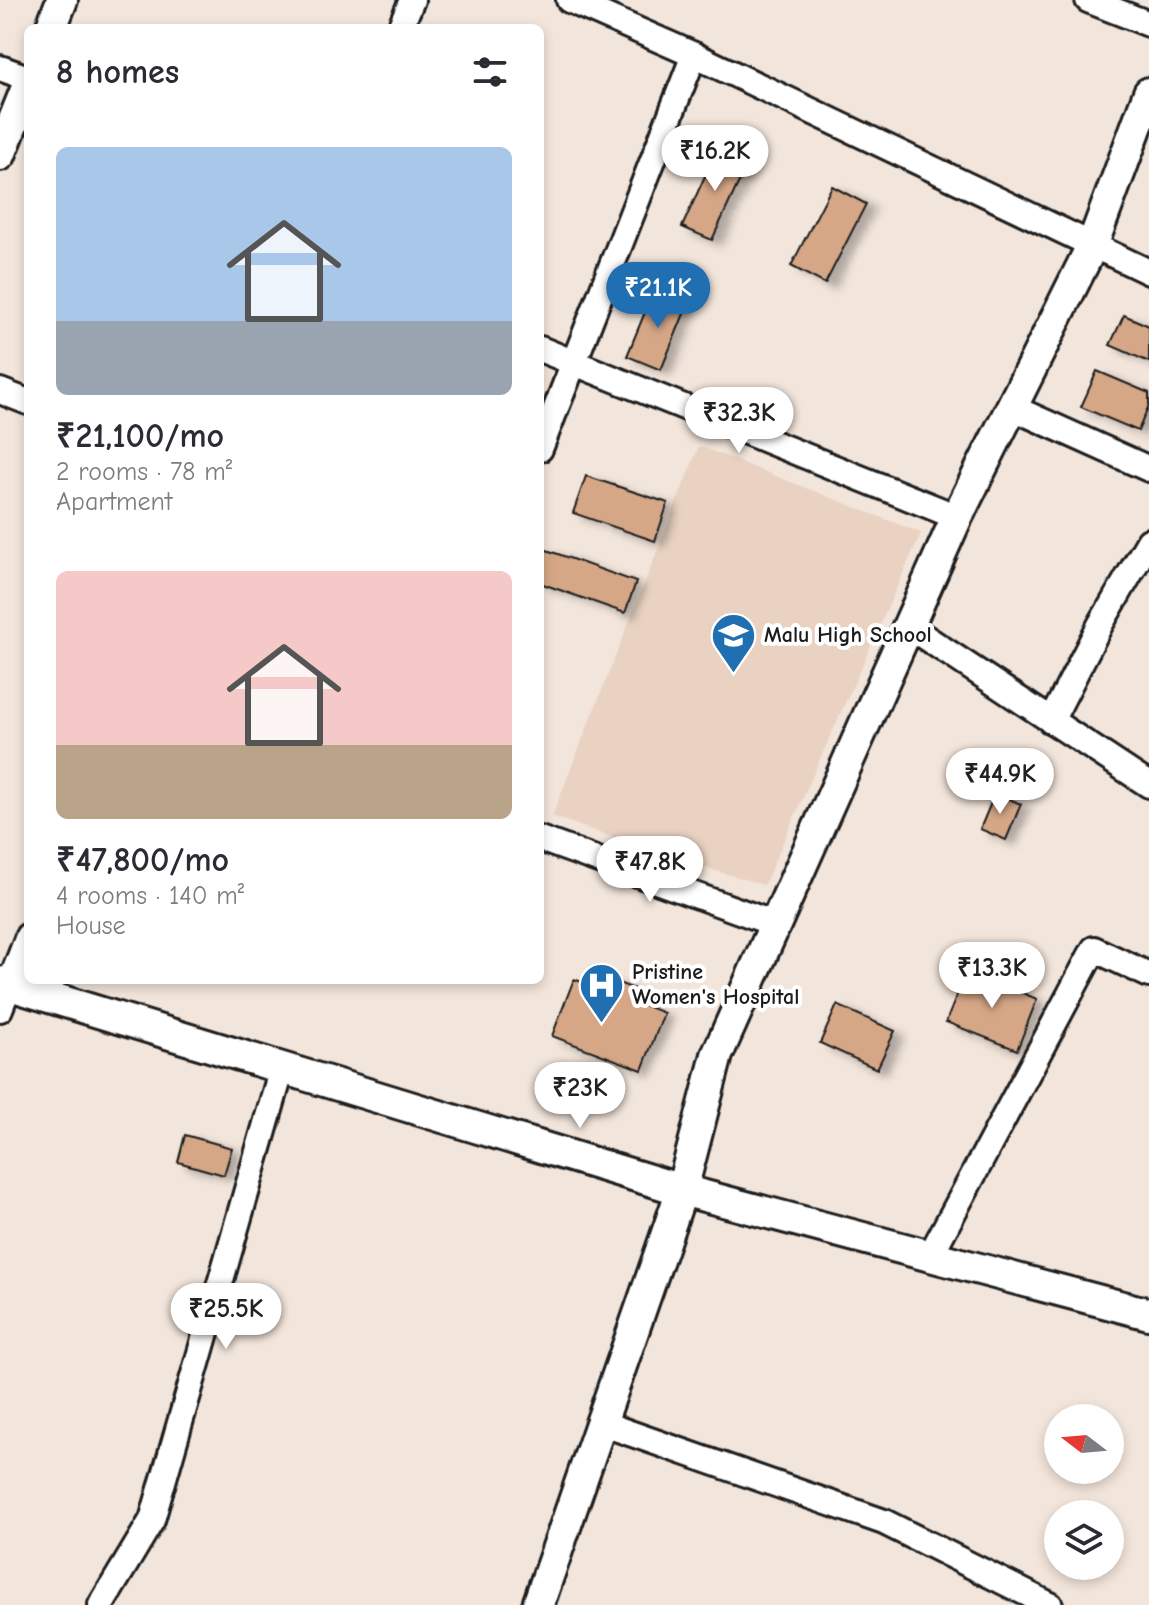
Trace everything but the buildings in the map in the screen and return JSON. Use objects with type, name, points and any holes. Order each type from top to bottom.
[{"type":"street","points":[[53,24],[62,0]]},
{"type":"street","points":[[402,24],[412,0]]},
{"type":"street","points":[[569,0],[694,55],[1149,272]]},
{"type":"street","points":[[1088,0],[1149,24]]},
{"type":"street","points":[[544,439],[694,55]]},
{"type":"street","points":[[0,68],[24,77]]},
{"type":"street","points":[[538,1605],[682,1190],[717,1055],[957,517],[1092,246],[1149,93]]},
{"type":"street","points":[[0,155],[24,95]]},
{"type":"street","points":[[544,351],[957,517]]},
{"type":"street","points":[[0,391],[24,400]]},
{"type":"street","points":[[1011,407],[1149,469]]},
{"type":"street","points":[[1051,721],[1100,625],[1149,541]]},
{"type":"street","points":[[908,626],[1149,785]]},
{"type":"street","points":[[544,840],[775,924]]},
{"type":"street","points":[[24,945],[3,992],[282,1068],[682,1190],[1149,1314]]},
{"type":"street","points":[[930,1256],[1094,949],[1149,975]]},
{"type":"street","points":[[101,1605],[152,1520],[282,1068]]},
{"type":"street","points":[[601,1423],[884,1522],[1050,1605]]},
{"type":"shaded area","name":"Malu High School","points":[[699,446],[921,533],[764,885],[659,854],[552,816]]},
{"type":"place","name":"Malu High School","points":[[733,674]]},
{"type":"place","name":"Pristine Women's Hospital","points":[[601,1024]]}]
